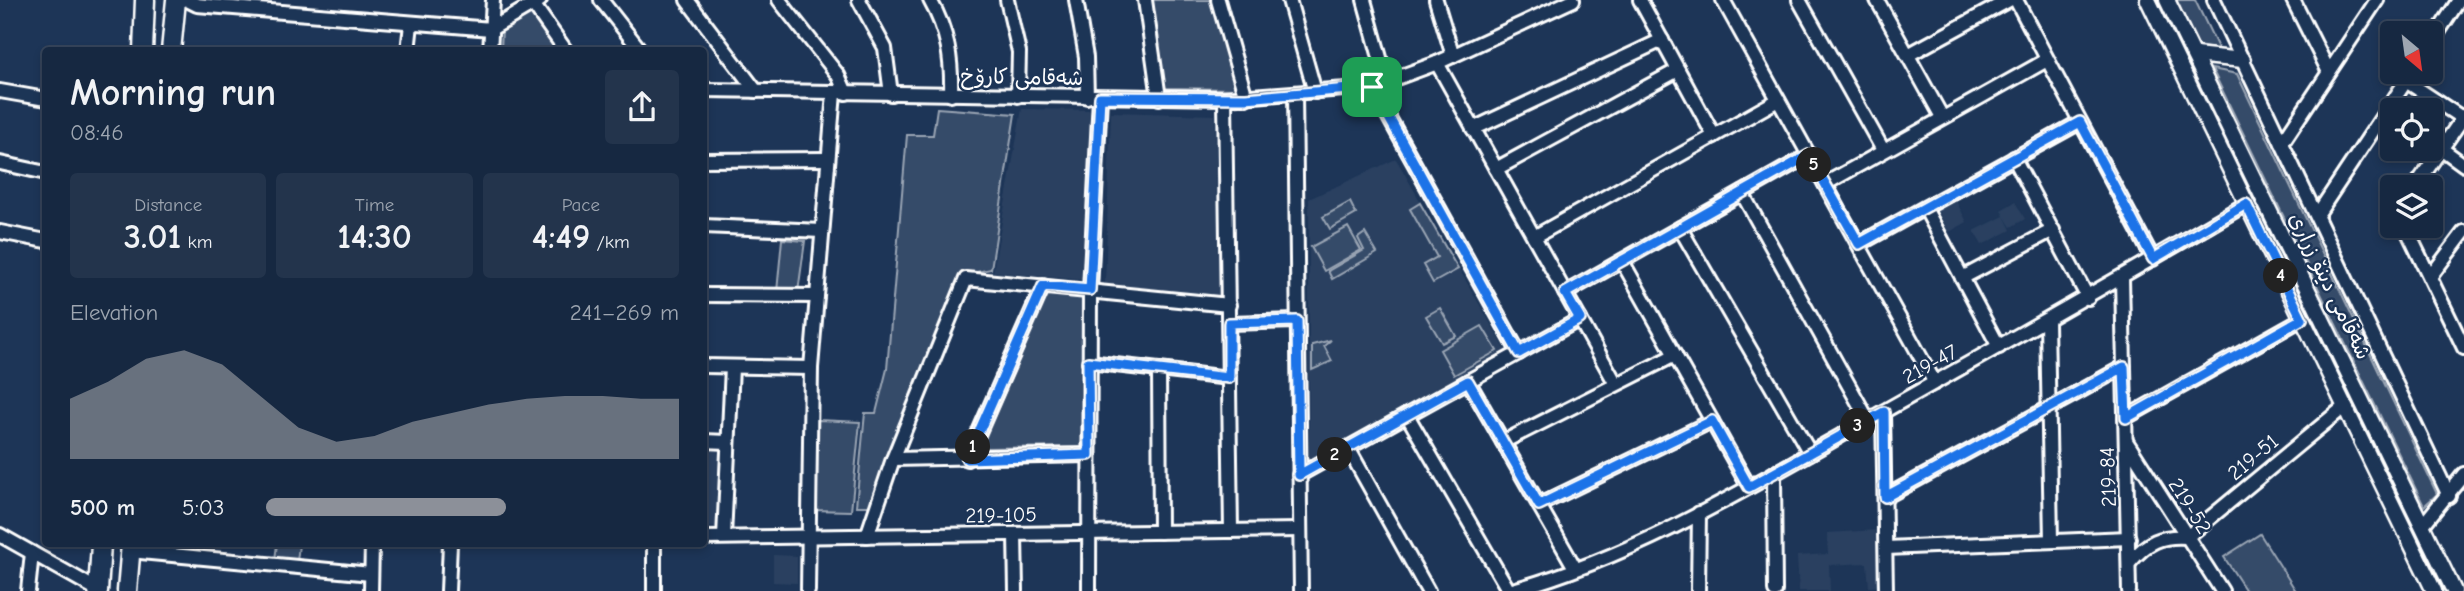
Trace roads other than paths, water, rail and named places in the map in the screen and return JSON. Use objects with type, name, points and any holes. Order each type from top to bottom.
[{"type":"highway","points":[[143,47],[145,0]]},
{"type":"highway","points":[[171,47],[176,0]]},
{"type":"highway","points":[[98,590],[102,547]]},
{"type":"highway","points":[[127,591],[130,547]]},
{"type":"main road","name":"شەقامی دینۆ زراری","points":[[2148,0],[2434,591]]},
{"type":"main road","name":"شەقامی دینۆ زراری","points":[[2167,0],[2454,591]]},
{"type":"main road","points":[[2195,55],[2243,60]]},
{"type":"street","points":[[489,47],[493,0]]},
{"type":"street","points":[[601,0],[638,47]]},
{"type":"street","points":[[687,0],[756,91]]},
{"type":"street","points":[[779,0],[838,75],[840,93],[827,159],[811,368],[808,591]]},
{"type":"street","points":[[859,0],[886,48],[891,94]]},
{"type":"street","points":[[930,0],[945,29],[951,50],[951,95]]},
{"type":"street","points":[[1007,0],[1019,52],[1018,96]]},
{"type":"street","points":[[1076,0],[1094,97],[1088,362],[1091,533],[1089,591]]},
{"type":"street","points":[[1145,0],[1159,98]]},
{"type":"street","points":[[1218,0],[1246,98]]},
{"type":"street","points":[[1289,0],[1315,92]]},
{"type":"street","points":[[1364,0],[1387,83]]},
{"type":"street","points":[[1436,0],[1453,56]]},
{"type":"street","name":"شەقامی کارۆخ","points":[[707,90],[1246,98],[1372,87],[1437,63],[1573,0]]},
{"type":"street","points":[[1640,0],[1714,136]]},
{"type":"street","points":[[1723,0],[1935,383]]},
{"type":"street","points":[[1799,0],[1883,150]]},
{"type":"street","points":[[1877,0],[1942,117]]},
{"type":"street","points":[[1908,55],[2009,0]]},
{"type":"street","points":[[2016,0],[2153,259]]},
{"type":"street","points":[[2214,0],[2449,496]]},
{"type":"street","points":[[2282,144],[2377,0]]},
{"type":"street","points":[[2443,25],[2459,0]]},
{"type":"street","points":[[2294,1],[2329,72]]},
{"type":"street","points":[[192,3],[491,29],[536,2],[564,47]]},
{"type":"street","points":[[408,47],[411,24]]},
{"type":"street","points":[[1473,129],[1662,40]]},
{"type":"street","points":[[1825,184],[2047,60]]},
{"type":"street","points":[[1437,63],[1616,384]]},
{"type":"street","points":[[1496,169],[1678,70]]},
{"type":"street","points":[[2317,215],[2404,84]]},
{"type":"street","points":[[2420,84],[2463,117],[2443,147]]},
{"type":"street","points":[[1372,87],[1519,353]]},
{"type":"street","points":[[0,91],[42,98]]},
{"type":"street","points":[[1295,93],[1301,591]]},
{"type":"street","points":[[1225,98],[1231,531]]},
{"type":"street","points":[[1534,237],[1779,100]]},
{"type":"street","points":[[1859,244],[2080,122]]},
{"type":"street","points":[[2443,150],[2464,165]]},
{"type":"street","points":[[1565,293],[1809,155]]},
{"type":"street","points":[[2014,158],[2088,298]]},
{"type":"street","points":[[707,160],[827,159]]},
{"type":"street","points":[[0,163],[42,172]]},
{"type":"street","points":[[1742,193],[1868,420]]},
{"type":"street","name":"219-47","points":[[1508,591],[1575,568],[1699,513],[1749,487],[2088,298],[2246,204]]},
{"type":"street","points":[[1925,208],[1999,347]]},
{"type":"street","points":[[707,226],[822,231]]},
{"type":"street","points":[[1680,228],[1810,453]]},
{"type":"street","points":[[1962,278],[2053,230]]},
{"type":"street","points":[[0,232],[42,240]]},
{"type":"street","points":[[2430,277],[2464,232]]},
{"type":"street","points":[[2411,238],[2464,347]]},
{"type":"street","points":[[1622,261],[1749,487]]},
{"type":"street","name":"219-84","points":[[2122,278],[2129,591]]},
{"type":"street","points":[[867,536],[893,459],[967,279],[1228,305]]},
{"type":"street","points":[[967,459],[1043,286]]},
{"type":"street","points":[[707,295],[817,296]]},
{"type":"street","points":[[1299,475],[1580,319]]},
{"type":"street","points":[[2126,418],[2302,319]]},
{"type":"street","points":[[1229,323],[1297,321]]},
{"type":"street","points":[[2047,321],[2052,541]]},
{"type":"street","points":[[1503,442],[1675,355]]},
{"type":"street","points":[[1088,362],[1229,378]]},
{"type":"street","points":[[707,366],[811,368]]},
{"type":"street","points":[[724,537],[732,367]]},
{"type":"street","points":[[1885,497],[2124,367]]},
{"type":"street","points":[[1159,370],[1160,532]]},
{"type":"street","points":[[1468,381],[1575,568]]},
{"type":"street","name":"219-51","points":[[2187,537],[2344,407]]},
{"type":"street","points":[[1884,412],[1886,591]]},
{"type":"street","points":[[1407,415],[1508,591]]},
{"type":"street","points":[[1539,505],[1712,421]]},
{"type":"street","name":"219-52","points":[[2126,440],[2222,591]]},
{"type":"street","points":[[707,441],[727,442]]},
{"type":"street","points":[[1348,448],[1428,591]]},
{"type":"street","points":[[893,459],[1089,455]]},
{"type":"street","points":[[1774,473],[1775,591]]},
{"type":"street","points":[[2422,526],[2449,496],[2464,474]]},
{"type":"street","points":[[1698,591],[1699,513]]},
{"type":"street","name":"219-105","points":[[707,538],[1300,530]]},
{"type":"street","points":[[1015,534],[1016,591]]},
{"type":"street","points":[[0,535],[98,590]]},
{"type":"street","points":[[2130,562],[2150,542],[2174,536],[2187,537]]},
{"type":"street","points":[[1885,548],[2129,538]]},
{"type":"street","points":[[130,547],[371,574]]},
{"type":"street","points":[[370,591],[372,547]]},
{"type":"street","points":[[448,591],[450,547]]},
{"type":"street","points":[[654,547],[654,591]]},
{"type":"street","points":[[28,591],[32,553]]}]
